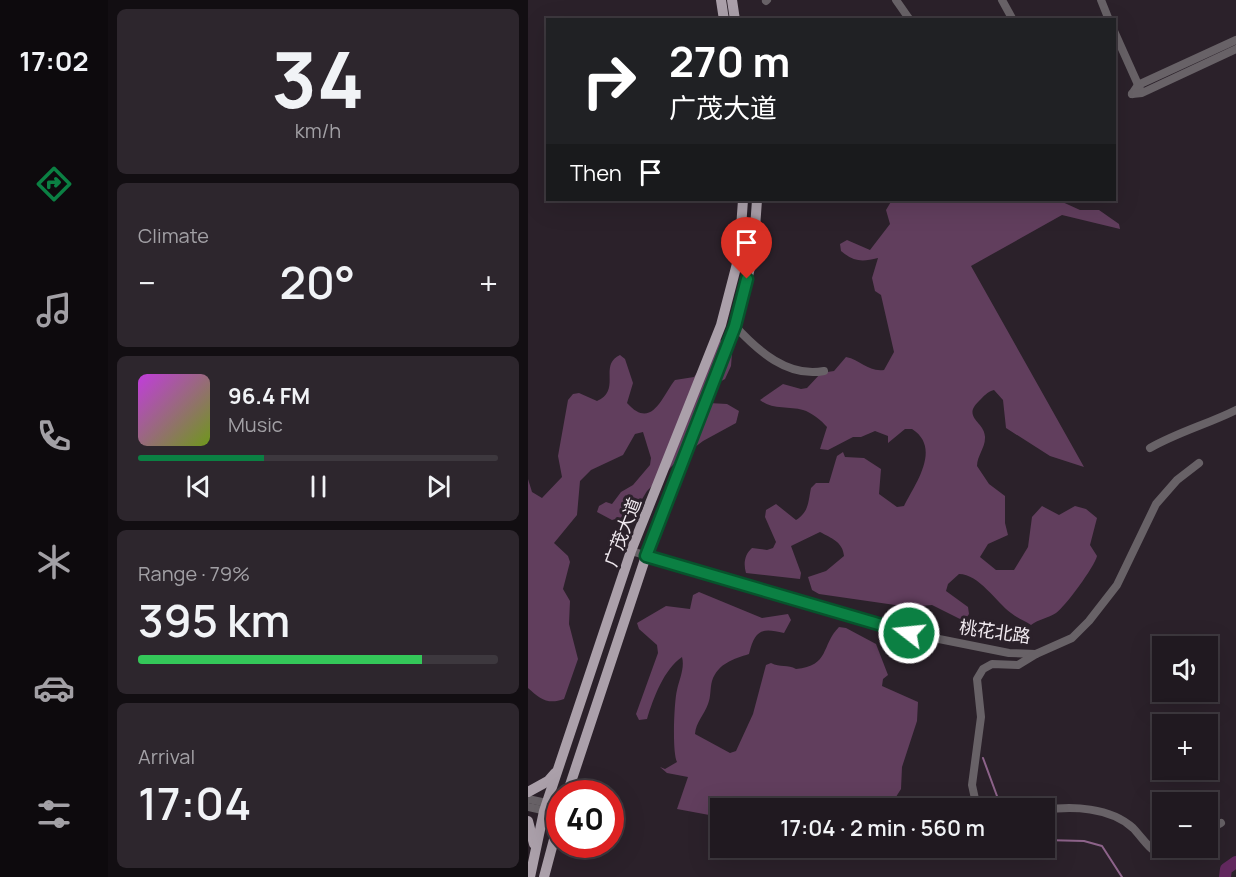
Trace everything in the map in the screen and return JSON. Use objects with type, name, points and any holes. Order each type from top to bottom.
[{"type":"main road","points":[[721,0],[724,18]]},
{"type":"main road","points":[[732,0],[735,18]]},
{"type":"main road","name":"广茂大道","points":[[530,877],[545,807],[631,551],[721,326],[739,255],[743,201]]},
{"type":"main road","name":"广茂大道","points":[[572,780],[646,556],[735,326],[753,256],[757,201]]},
{"type":"main road","points":[[528,792],[548,781],[557,771]]},
{"type":"main road","points":[[528,821],[536,850]]},
{"type":"main road","points":[[544,877],[549,858]]},
{"type":"street","points":[[896,0],[909,18]]},
{"type":"street","points":[[1002,0],[1012,18]]},
{"type":"street","points":[[1101,0],[1108,18]]},
{"type":"street","points":[[1116,35],[1140,89]]},
{"type":"street","points":[[1140,89],[1236,40]]},
{"type":"street","points":[[1140,89],[1236,49]]},
{"type":"street","points":[[735,326],[753,346],[790,369],[808,374],[824,371]]},
{"type":"street","points":[[1150,448],[1176,433],[1199,427],[1236,410]]},
{"type":"street","name":"桃花北路","points":[[631,551],[909,633],[1009,653],[1035,654],[1072,638],[1089,621],[1117,585],[1156,504],[1177,480],[1199,463]]},
{"type":"street","points":[[975,798],[972,785],[981,717],[977,679],[982,669],[992,664],[1018,665],[1035,654]]},
{"type":"street","points":[[528,799],[545,807]]},
{"type":"street","points":[[528,807],[545,807]]},
{"type":"street","points":[[1055,809],[1070,807],[1098,812],[1131,826],[1152,849]]},
{"type":"shaded area","points":[[891,201],[1060,201],[1080,210],[1099,210],[1119,224],[1120,229],[1062,215],[971,266],[1084,467],[1050,456],[1006,428],[1003,400],[994,390],[986,394],[972,412],[985,438],[977,466],[989,484],[1005,496],[1005,523],[1008,535],[988,544],[980,557],[996,570],[1014,570],[1028,547],[1032,517],[1042,506],[1059,515],[1075,506],[1086,509],[1097,518],[1090,545],[1097,556],[1091,568],[1056,613],[1031,625],[1011,613],[980,583],[966,575],[959,574],[948,584],[946,591],[968,607],[969,614],[964,621],[932,605],[909,607],[819,594],[812,590],[808,577],[826,571],[844,556],[839,544],[820,532],[791,546],[801,573],[800,579],[746,573],[745,559],[750,550],[752,548],[767,550],[773,548],[776,542],[765,517],[766,510],[776,504],[796,520],[800,517],[807,506],[811,488],[816,483],[829,483],[837,456],[843,452],[845,457],[864,458],[881,469],[879,494],[897,507],[904,506],[919,477],[926,456],[925,446],[921,437],[912,429],[905,429],[888,443],[888,436],[875,431],[861,437],[853,437],[828,450],[820,449],[827,427],[819,420],[803,410],[775,407],[760,400],[783,384],[801,389],[807,388],[821,373],[834,371],[846,357],[869,368],[884,370],[894,352],[881,295],[875,291],[872,278],[878,258],[854,259],[841,251],[840,244],[847,240],[870,250],[890,224],[886,210]]},
{"type":"shaded area","points":[[719,340],[726,341],[732,353],[731,366],[725,379],[718,383],[709,403],[727,404],[739,411],[736,423],[703,441],[679,459],[647,491],[633,514],[612,520],[597,512],[599,506],[606,502],[612,504],[621,492],[633,485],[650,465],[651,458],[643,432],[635,434],[623,455],[591,470],[580,481],[577,515],[554,543],[568,556],[570,562],[563,589],[570,601],[569,624],[578,659],[564,699],[549,701],[540,698],[528,688],[528,479],[532,492],[542,498],[562,477],[558,456],[568,400],[573,394],[579,393],[597,401],[604,396],[608,391],[611,365],[614,359],[620,355],[625,359],[633,383],[627,403],[636,411],[650,412],[661,402],[675,380],[694,377]]},
{"type":"shaded area","points":[[699,592],[762,618],[788,614],[791,620],[784,633],[760,632],[754,639],[749,654],[727,663],[718,670],[712,681],[709,701],[695,734],[730,753],[736,751],[753,714],[766,665],[771,663],[796,669],[815,664],[839,627],[846,628],[876,644],[888,675],[883,679],[882,686],[918,702],[917,721],[902,767],[901,789],[895,798],[710,798],[710,815],[677,809],[688,777],[667,773],[660,767],[665,769],[677,762],[674,749],[674,716],[683,661],[682,657],[665,677],[647,719],[639,720],[636,714],[658,653],[657,645],[639,629],[637,623],[666,606],[690,609],[693,595]]},
{"type":"waterway","points":[[983,758],[998,798]]},
{"type":"waterway","points":[[1055,840],[1084,841],[1102,846],[1122,877]]},
{"type":"waterway","points":[[1225,877],[1226,869],[1236,862]]},
{"type":"route","points":[[747,279],[735,326],[646,556],[909,633]]}]
